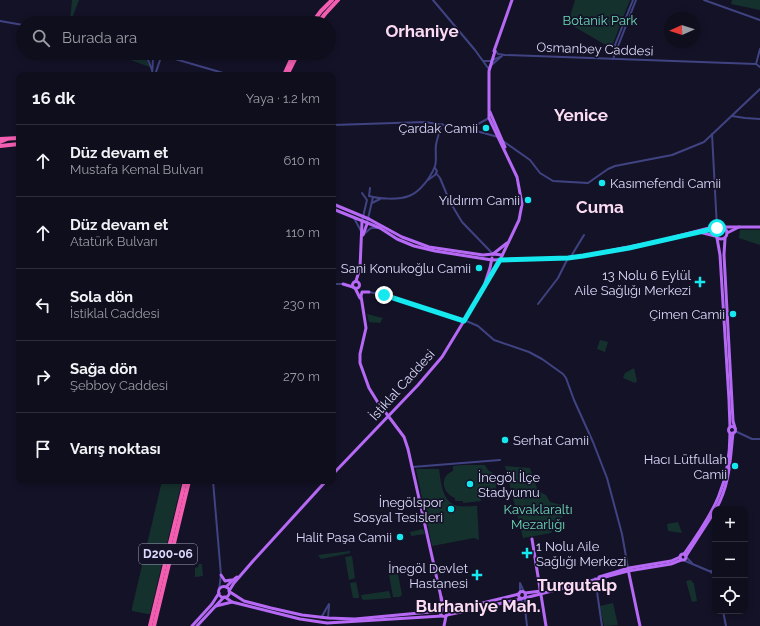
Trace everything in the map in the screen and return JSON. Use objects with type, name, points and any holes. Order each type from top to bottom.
[{"type":"highway","points":[[317,16],[332,0]]},
{"type":"highway","points":[[323,16],[338,0]]},
{"type":"highway","points":[[285,72],[291,60]]},
{"type":"highway","points":[[288,72],[294,60]]},
{"type":"highway","points":[[0,142],[9,138]]},
{"type":"highway","points":[[0,139],[16,138]]},
{"type":"highway","points":[[0,146],[16,144]]},
{"type":"highway","name":"D200-06","points":[[150,626],[184,484]]},
{"type":"highway","name":"D200-06","points":[[154,626],[188,484]]},
{"type":"main road","points":[[506,153],[489,118],[488,68],[512,0]]},
{"type":"main road","points":[[489,108],[503,141],[506,153]]},
{"type":"main road","name":"İstiklal Caddesi","points":[[336,471],[433,368],[500,260],[519,220],[522,204],[517,177],[506,153]]},
{"type":"main road","points":[[336,205],[364,216],[402,237],[416,242],[435,248],[483,256],[492,260],[569,258],[629,248],[699,232],[709,228],[721,226],[760,226]]},
{"type":"main road","points":[[336,210],[380,228],[397,239],[414,246],[435,251],[483,256],[493,254],[502,255]]},
{"type":"main road","points":[[354,288],[358,287],[359,284],[362,222]]},
{"type":"main road","points":[[362,235],[367,224]]},
{"type":"main road","points":[[724,227],[727,233]]},
{"type":"main road","points":[[733,431],[728,430],[730,427],[730,413],[724,254],[725,238],[727,233],[741,227]]},
{"type":"main road","points":[[716,228],[714,232],[720,250],[727,340]]},
{"type":"main road","points":[[699,232],[711,234],[720,239],[725,238]]},
{"type":"main road","points":[[483,287],[493,254],[508,242]]},
{"type":"main road","points":[[354,288],[353,285],[360,268]]},
{"type":"main road","points":[[343,284],[355,282],[369,292]]},
{"type":"main road","points":[[343,284],[354,288],[362,302]]},
{"type":"main road","points":[[362,288],[362,302],[366,328],[360,354],[360,364],[369,388],[404,437],[444,610],[448,613],[445,616],[444,626]]},
{"type":"main road","points":[[357,291],[369,292]]},
{"type":"main road","points":[[718,506],[725,491],[732,459],[733,421],[729,351],[727,344]]},
{"type":"main road","points":[[219,591],[221,596],[232,602],[326,625],[445,616],[524,598],[540,592],[595,579],[628,569],[671,561],[683,557],[711,513],[721,492],[733,431],[730,427]]},
{"type":"main road","points":[[197,626],[225,597],[228,596],[239,576],[323,484]]},
{"type":"main road","points":[[628,569],[671,564],[683,557],[712,516]]},
{"type":"main road","points":[[532,539],[546,626]]},
{"type":"main road","points":[[628,569],[640,626]]},
{"type":"main road","points":[[630,579],[635,569]]},
{"type":"main road","points":[[221,575],[225,581],[233,580]]},
{"type":"main road","points":[[192,626],[212,604],[222,587],[226,587],[239,576]]},
{"type":"main road","points":[[226,587],[244,601],[271,608],[321,618],[355,619],[466,608],[519,593],[540,592]]},
{"type":"main road","points":[[524,598],[525,592]]},
{"type":"main road","points":[[519,593],[519,598],[524,598]]},
{"type":"main road","points":[[212,610],[219,605],[232,602]]},
{"type":"main road","points":[[444,610],[440,613],[445,616]]},
{"type":"main road","points":[[320,624],[321,618]]},
{"type":"main road","points":[[326,625],[328,618]]},
{"type":"street","points":[[433,0],[484,61],[488,68]]},
{"type":"street","points":[[627,18],[633,0]]},
{"type":"street","points":[[613,59],[615,52],[614,45],[636,0]]},
{"type":"street","points":[[704,0],[760,20]]},
{"type":"street","points":[[0,21],[16,24]]},
{"type":"street","points":[[760,49],[756,64],[760,67]]},
{"type":"street","points":[[495,50],[498,54],[504,56]]},
{"type":"street","points":[[484,61],[491,62],[504,56]]},
{"type":"street","name":"Osmanbey Caddesi","points":[[504,56],[756,64]]},
{"type":"street","points":[[148,60],[152,71]]},
{"type":"street","points":[[152,60],[152,71]]},
{"type":"street","points":[[154,60],[158,60],[154,72]]},
{"type":"street","points":[[178,60],[220,72]]},
{"type":"street","points":[[503,141],[530,160],[540,173],[547,179],[562,183],[588,183],[615,166],[672,155],[704,142],[760,90]]},
{"type":"street","points":[[731,116],[760,119]]},
{"type":"street","points":[[469,129],[489,118]]},
{"type":"street","points":[[336,125],[425,122],[469,129],[498,137]]},
{"type":"street","points":[[372,203],[382,199],[408,196],[419,189],[427,180],[436,163],[436,144],[442,124]]},
{"type":"street","points":[[712,134],[716,228]]},
{"type":"street","points":[[434,168],[437,169],[436,174]]},
{"type":"street","points":[[432,171],[440,178],[450,202],[462,222],[493,254]]},
{"type":"street","points":[[427,180],[436,174]]},
{"type":"street","points":[[367,224],[372,203],[371,196],[369,196],[370,188]]},
{"type":"street","points":[[362,193],[367,200],[362,222]]},
{"type":"street","points":[[371,196],[382,199]]},
{"type":"street","points":[[358,214],[365,211],[371,196]]},
{"type":"street","points":[[370,213],[375,222]]},
{"type":"street","points":[[354,218],[362,235],[371,228],[380,228]]},
{"type":"street","points":[[538,304],[558,278],[584,235]]},
{"type":"street","points":[[483,256],[489,261],[490,268]]},
{"type":"street","points":[[336,284],[343,284]]},
{"type":"street","points":[[369,292],[400,299],[464,320],[478,326],[494,340],[509,344],[536,355],[561,372],[566,378],[607,478],[622,534],[628,569]]},
{"type":"street","points":[[733,431],[752,439],[760,440]]},
{"type":"street","points":[[412,467],[500,460]]},
{"type":"street","points":[[213,484],[221,575],[219,591]]},
{"type":"street","points":[[683,557],[693,563],[712,570]]},
{"type":"street","points":[[221,575],[226,587]]},
{"type":"street","points":[[595,579],[602,626]]},
{"type":"street","points":[[519,593],[520,583],[525,592]]},
{"type":"street","points":[[524,598],[527,626]]},
{"type":"street","points":[[321,618],[329,604],[330,614],[328,618]]},
{"type":"street","points":[[724,614],[726,626]]},
{"type":"green space","points":[[72,0],[79,0],[73,16],[70,16]]},
{"type":"green space","name":"Botanik Park","points":[[575,0],[630,0],[612,46],[604,44],[568,23]]},
{"type":"green space","points":[[732,0],[760,0],[760,10],[731,4]]},
{"type":"green space","points":[[130,60],[146,60],[150,67]]},
{"type":"green space","points":[[740,230],[760,230],[760,245],[739,238]]},
{"type":"green space","points":[[367,314],[383,318],[380,323],[369,322]]},
{"type":"green space","points":[[600,340],[608,342],[605,352],[597,349]]},
{"type":"green space","points":[[634,368],[637,381],[635,383],[623,378],[625,373]]},
{"type":"green space","name":"İnegöl İlçe Stadyumu","points":[[485,465],[489,471],[496,476],[495,491],[489,495],[480,496],[481,501],[463,503],[463,501],[455,501],[455,498],[445,489],[444,480],[449,473],[453,471],[453,466]]},
{"type":"green space","name":"Kavaklaraltı Mezarlığı","points":[[505,466],[530,468],[538,491],[546,495],[550,502],[569,507],[551,533],[523,538]]},
{"type":"green space","name":"İnegölspor Sosyal Tesisleri","points":[[416,469],[439,469],[443,491],[449,501],[458,506],[477,506],[479,540],[474,538],[432,546]]},
{"type":"green space","points":[[161,484],[181,484],[150,614],[132,611]]},
{"type":"green space","points":[[678,522],[682,533],[668,531],[667,524]]},
{"type":"green space","points":[[423,529],[425,534],[411,536],[410,532]]},
{"type":"green space","points":[[350,551],[350,553],[321,559],[318,555]]},
{"type":"green space","points":[[352,556],[355,578],[349,580],[345,557]]},
{"type":"green space","points":[[199,564],[202,564],[203,576],[195,577],[195,568],[198,567]]},
{"type":"green space","points":[[398,574],[402,595],[399,597],[393,597],[389,575]]},
{"type":"green space","points":[[691,580],[694,584],[697,601],[692,602],[686,581]]},
{"type":"green space","points":[[356,582],[359,598],[353,598],[350,583]]},
{"type":"green space","points":[[389,591],[391,598],[364,600],[362,599],[361,595]]},
{"type":"green space","points":[[613,603],[618,625],[604,626],[600,606]]},
{"type":"place","name":"Çardak Camii","points":[[486,128]]},
{"type":"place","name":"Kasımefendi Camii","points":[[602,183]]},
{"type":"place","name":"Yıldırım Camii","points":[[528,200]]},
{"type":"place","name":"Sani Konukoğlu Camii","points":[[479,268]]},
{"type":"place","name":"13 Nolu 6 Eylül Aile Sağlığı Merkezi","points":[[700,282]]},
{"type":"place","name":"Çimen Camii","points":[[733,314]]},
{"type":"place","name":"Serhat Camii","points":[[505,440]]},
{"type":"place","name":"Hacı Lütfullah Camii","points":[[735,466]]},
{"type":"place","name":"İnegöl İlçe Stadyumu","points":[[470,484]]},
{"type":"place","name":"İnegölspor Sosyal Tesisleri","points":[[451,509]]},
{"type":"place","name":"Halit Paşa Camii","points":[[400,537]]},
{"type":"place","name":"1 Nolu Aile Sağlığı Merkezi","points":[[527,553]]},
{"type":"place","name":"İnegöl Devlet Hastanesi","points":[[477,575]]},
{"type":"district","name":"Orhaniye","points":[[422,31]]},
{"type":"district","name":"Yenice","points":[[581,115]]},
{"type":"district","name":"Cuma","points":[[600,207]]},
{"type":"district","name":"Turgutalp","points":[[577,585]]},
{"type":"district","name":"Burhaniye Mah.","points":[[478,606]]},
{"type":"route","points":[[384,295],[464,321],[500,260],[568,258],[583,256],[629,248],[699,232],[709,228],[717,228]]}]
